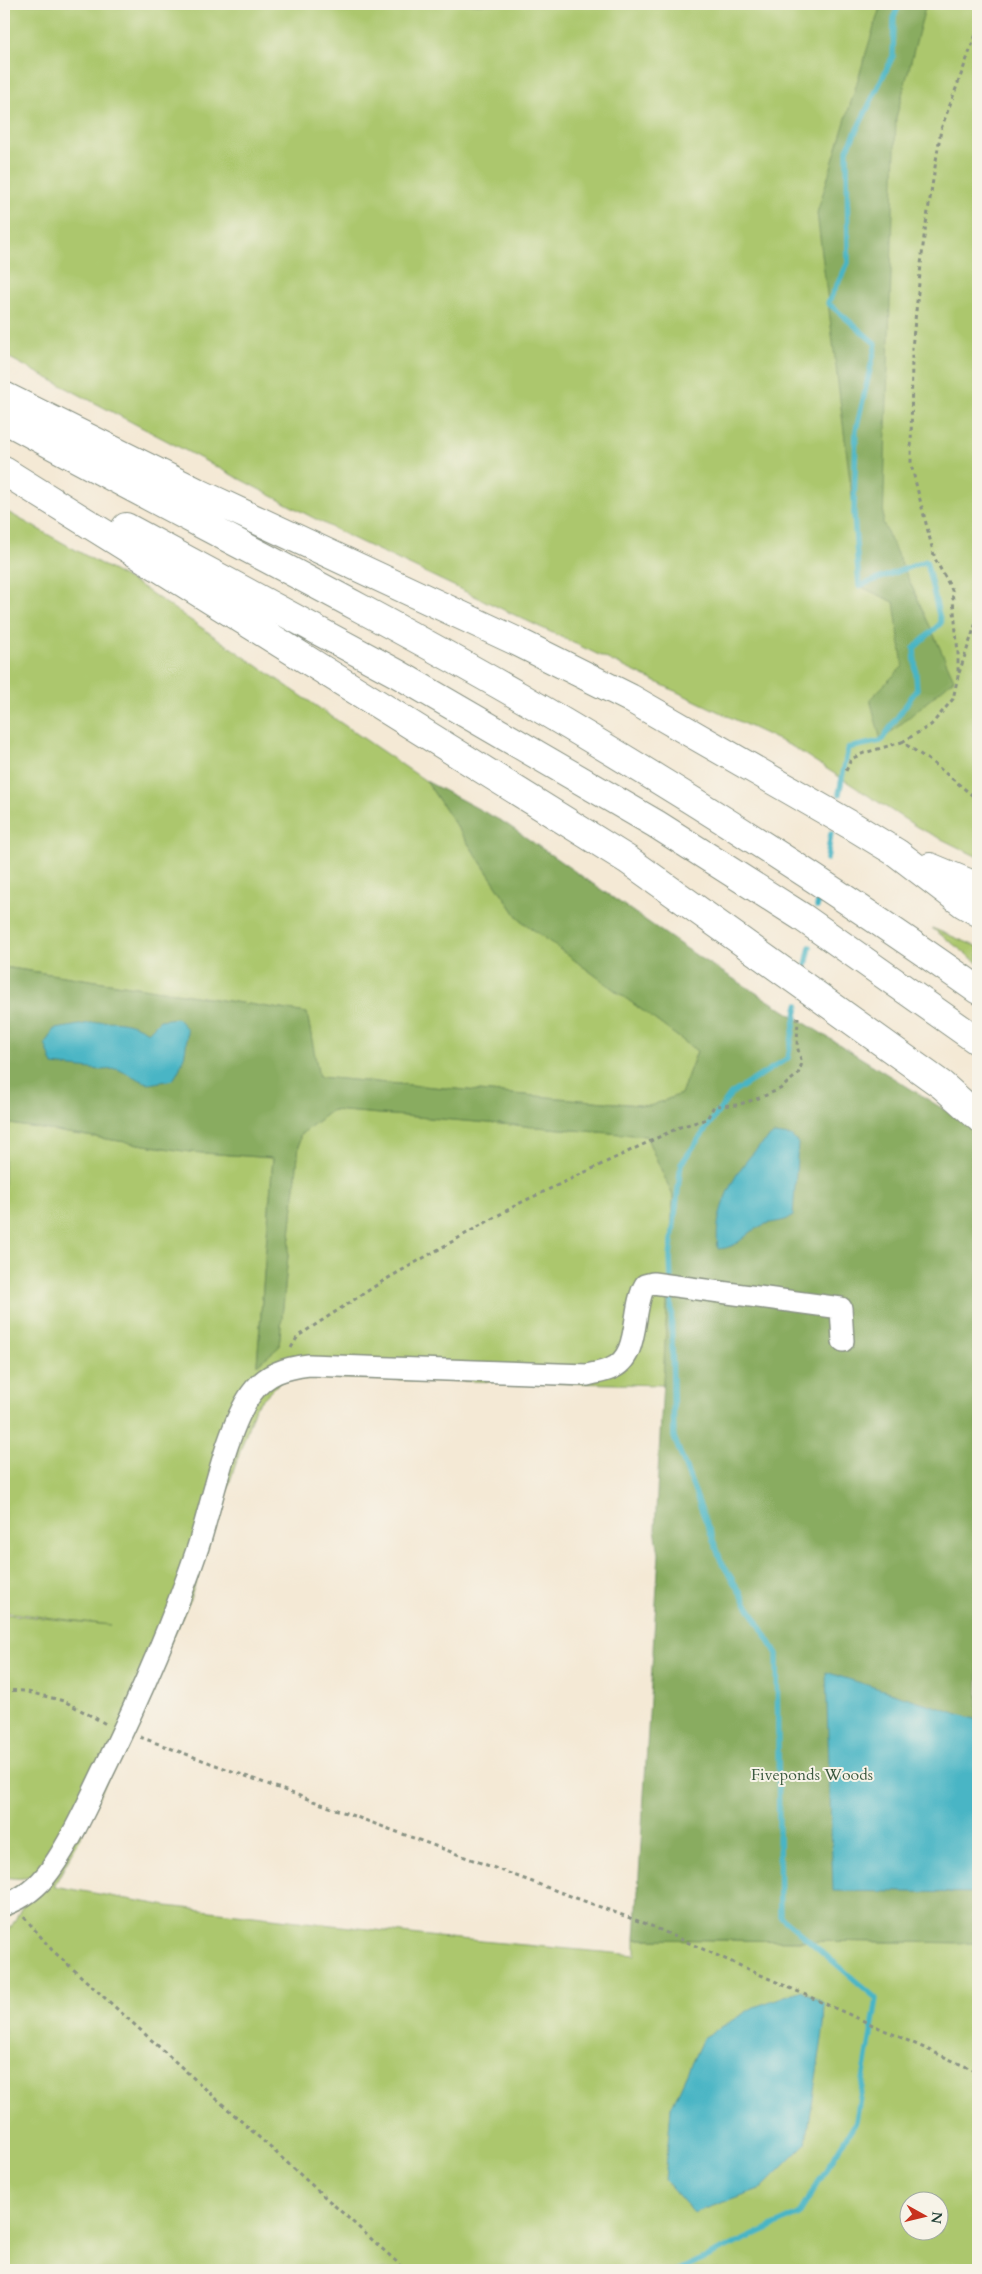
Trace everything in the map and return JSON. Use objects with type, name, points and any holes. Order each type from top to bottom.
[{"type":"highway","points":[[4,396],[197,492],[573,668],[693,733],[897,853],[964,904],[978,912]]},
{"type":"highway","points":[[4,419],[294,573],[517,696],[778,854],[902,936],[978,990]]},
{"type":"highway","points":[[4,462],[398,674],[570,772],[802,917],[977,1041]]},
{"type":"highway","points":[[4,471],[628,860],[942,1086],[978,1117]]},
{"type":"highway","points":[[897,853],[978,888]]},
{"type":"lane","points":[[8,1904],[20,1900],[50,1870],[82,1816],[169,1630],[198,1546],[236,1424],[250,1395],[261,1382],[286,1368],[309,1365],[587,1375],[612,1369],[628,1354],[640,1295],[645,1285],[671,1286],[841,1308],[843,1341]]},
{"type":"path","points":[[958,676],[958,653],[952,590],[936,559],[911,464],[912,348],[924,237],[942,129],[978,29]]},
{"type":"path","points":[[846,771],[851,759],[864,753],[902,742],[931,725],[953,699],[958,676],[978,617]]},
{"type":"path","points":[[902,742],[933,763],[978,800]]},
{"type":"path","points":[[286,1368],[289,1352],[298,1336],[383,1281],[518,1204],[680,1127],[707,1119],[714,1106],[737,1106],[780,1089],[798,1074],[802,1063],[797,1046],[798,1017]]},
{"type":"path","points":[[4,1690],[24,1691],[64,1701],[123,1731],[649,1925],[978,2072]]},
{"type":"path","points":[[8,1904],[52,1950],[404,2270]]},
{"type":"green space","points":[[4,4],[978,4],[978,857],[917,827],[793,747],[346,535],[4,355]]},
{"type":"green space","points":[[881,4],[926,4],[896,118],[883,523],[954,679],[881,741],[870,699],[903,666],[894,602],[859,586],[854,513],[817,213]]},
{"type":"green space","points":[[4,510],[142,587],[426,781],[519,919],[697,1051],[681,1094],[650,1106],[318,1077],[307,1013],[4,967]]},
{"type":"green space","name":"Fiveponds Woods","points":[[426,781],[505,823],[700,958],[969,1125],[978,1135],[978,1943],[635,1939],[659,1554],[655,1529],[673,1196],[646,1136],[332,1110],[300,1135],[279,1347],[257,1365],[273,1158],[190,1152],[4,1123],[4,967],[307,1013],[319,1077],[650,1106],[681,1094],[697,1051],[519,919]]},
{"type":"green space","points":[[932,928],[978,947],[978,963]]},
{"type":"green space","points":[[332,1110],[646,1136],[673,1195],[663,1385],[285,1377],[255,1407],[189,1602],[76,1846],[54,1886],[167,1906],[437,1937],[635,1955],[635,1939],[978,1943],[978,2270],[4,2270],[4,1940],[48,1860],[34,1875],[29,1877],[4,1877],[4,1614],[110,1625],[4,1612],[4,1123],[190,1152],[273,1158],[257,1364],[279,1346],[300,1135]]},
{"type":"water","points":[[177,1018],[187,1029],[187,1036],[182,1062],[173,1080],[149,1084],[117,1069],[101,1070],[53,1065],[45,1044],[54,1029],[113,1021],[136,1026],[148,1032],[160,1020]]},
{"type":"water","points":[[774,1134],[791,1136],[798,1143],[793,1216],[786,1220],[763,1225],[732,1246],[718,1249],[719,1216],[731,1185],[750,1156]]},
{"type":"water","points":[[826,1672],[978,1720],[978,1893],[833,1891]]},
{"type":"water","points":[[802,1990],[825,2004],[824,2026],[806,2144],[762,2188],[694,2213],[665,2180],[671,2108],[703,2038],[754,2007]]},
{"type":"waterway","points":[[839,794],[848,748],[881,741],[917,689],[914,648],[941,623],[926,561],[859,586],[854,513],[856,430],[876,344],[828,303],[848,263],[847,150],[893,56],[894,16],[900,4]]},
{"type":"waterway","points":[[827,859],[831,833]]},
{"type":"waterway","points":[[817,907],[819,898]]},
{"type":"waterway","points":[[806,965],[810,947]]},
{"type":"waterway","points":[[671,1281],[670,1257],[681,1164],[731,1094],[788,1058],[798,1005]]},
{"type":"waterway","points":[[671,1290],[674,1437],[721,1561],[777,1654],[780,1916],[877,1999],[856,2121],[799,2214],[679,2270]]}]
